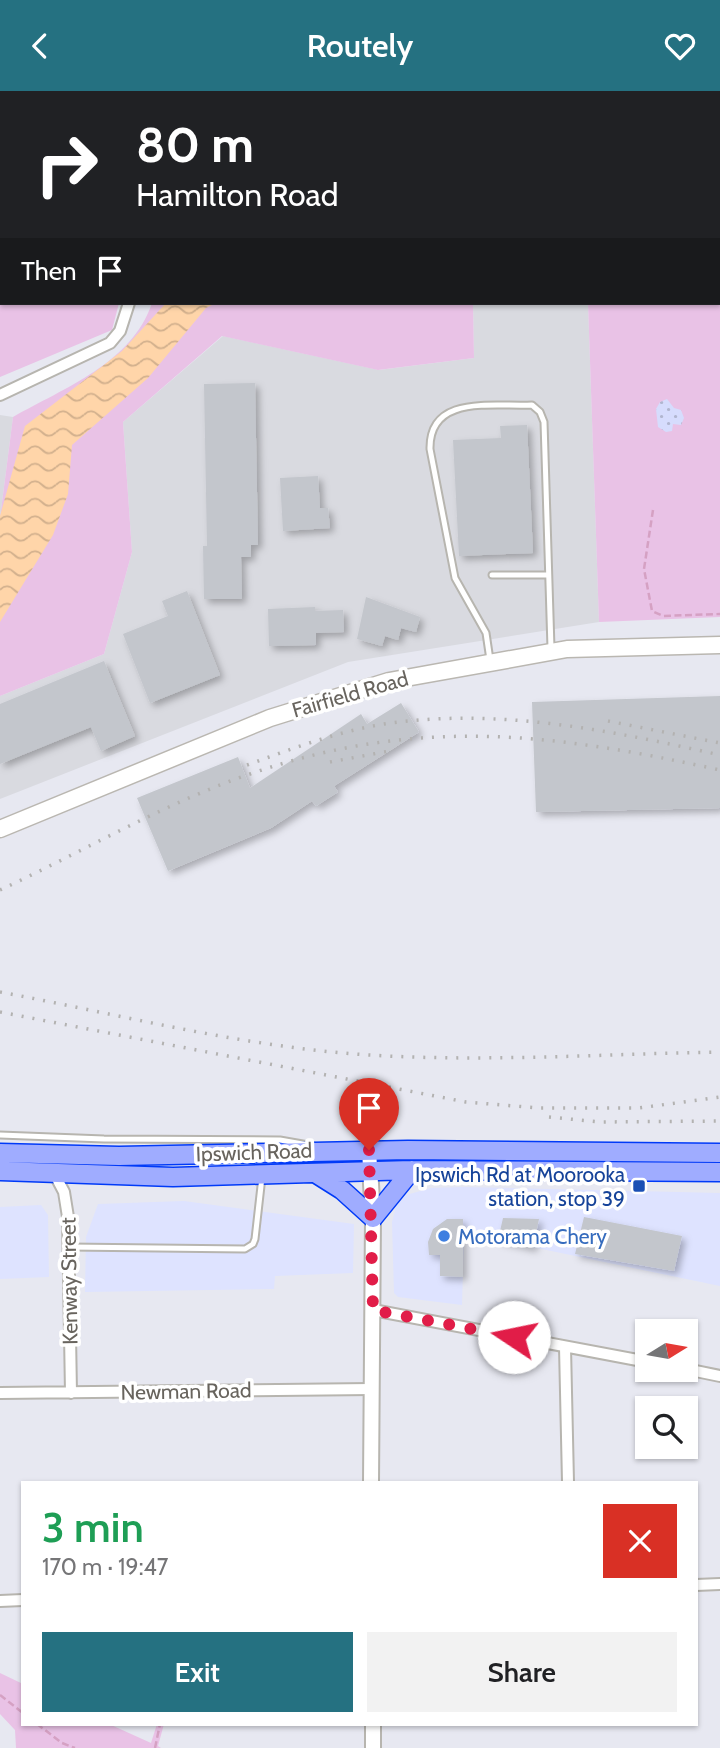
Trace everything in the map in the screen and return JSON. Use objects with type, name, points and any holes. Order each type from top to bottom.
[{"type":"highway","name":"Ipswich Road","points":[[0,1153],[97,1156],[369,1150],[720,1153]]},
{"type":"highway","name":"Ipswich Road","points":[[0,1171],[173,1177],[412,1170],[720,1172]]},
{"type":"highway","points":[[315,1173],[342,1189],[373,1218],[412,1170]]},
{"type":"main road","name":"Fairfield Road","points":[[0,829],[302,706],[389,681],[551,651],[720,645]]},
{"type":"street","points":[[0,395],[100,350],[116,337],[128,305]]},
{"type":"street","points":[[369,1150],[373,1218],[371,1481]]},
{"type":"street","name":"Kenway Street","points":[[54,1173],[66,1200],[71,1393]]},
{"type":"street","points":[[373,1310],[635,1360]]},
{"type":"street","points":[[565,1347],[568,1481]]},
{"type":"street","points":[[698,1371],[720,1375]]},
{"type":"street","name":"Newman Road","points":[[0,1393],[372,1389]]},
{"type":"street","points":[[698,1585],[720,1584]]},
{"type":"street","points":[[0,1601],[21,1600]]},
{"type":"street","points":[[373,1726],[373,1748]]},
{"type":"lane","points":[[491,661],[486,633],[455,578],[430,449],[430,433],[439,417],[455,409],[532,405],[540,412],[544,422],[551,651]]},
{"type":"lane","points":[[492,575],[548,575]]},
{"type":"lane","name":"Ipswich Road","points":[[0,1135],[104,1139],[280,1140],[307,1143],[326,1151]]},
{"type":"lane","points":[[68,1247],[245,1249],[253,1244],[262,1174]]},
{"type":"path","points":[[653,510],[644,569],[652,611],[663,616],[720,614]]},
{"type":"path","points":[[0,1695],[21,1711]]},
{"type":"path","points":[[40,1726],[67,1747],[75,1748]]},
{"type":"path","points":[[155,1748],[160,1726]]},
{"type":"shaded area","points":[[0,305],[118,305],[112,330],[0,377]]},
{"type":"shaded area","points":[[151,305],[473,305],[474,358],[378,370],[222,336],[123,422],[132,552],[104,654],[0,696],[0,518],[13,417],[94,372],[129,342]]},
{"type":"shaded area","points":[[473,305],[588,305],[599,622],[348,662],[0,799],[0,696],[104,654],[132,552],[123,422],[223,336],[379,370],[474,358]]},
{"type":"shaded area","points":[[588,305],[720,305],[720,617],[599,622]]},
{"type":"shaded area","points":[[0,415],[13,417],[0,518]]},
{"type":"shaded area","points":[[431,1188],[720,1193],[720,1286],[464,1233],[462,1305],[398,1297],[394,1293],[392,1222],[396,1206],[406,1195]]},
{"type":"shaded area","points":[[184,1201],[354,1224],[353,1273],[275,1276],[274,1289],[85,1292],[86,1237],[98,1204]]},
{"type":"shaded area","points":[[41,1205],[48,1215],[49,1277],[0,1279],[0,1207]]},
{"type":"shaded area","points":[[0,1673],[21,1683],[21,1726],[113,1726],[151,1743],[156,1726],[163,1726],[158,1746],[161,1748],[16,1748],[15,1730],[0,1714]]},
{"type":"sand","points":[[667,399],[674,408],[681,410],[684,418],[681,425],[673,424],[672,431],[666,432],[658,427],[656,409],[660,402]]},
{"type":"water","points":[[164,305],[212,305],[206,308],[148,378],[72,445],[68,494],[53,535],[0,622],[0,516],[25,426],[122,351]]},
{"type":"building","points":[[255,383],[258,545],[251,545],[251,557],[241,557],[242,599],[204,599],[203,546],[207,546],[204,384]]},
{"type":"building","points":[[527,425],[533,553],[459,556],[453,440],[501,438],[500,426]]},
{"type":"building","points":[[318,476],[320,508],[328,508],[330,528],[283,531],[280,478]]},
{"type":"building","points":[[187,591],[220,675],[150,703],[123,634],[168,616],[162,601]]},
{"type":"building","points":[[366,597],[420,617],[416,632],[401,628],[398,640],[385,636],[382,646],[357,639]]},
{"type":"building","points":[[315,607],[315,611],[343,610],[344,632],[316,633],[316,645],[269,646],[268,609]]},
{"type":"building","points":[[104,661],[135,736],[101,751],[91,727],[0,764],[0,704]]},
{"type":"building","points":[[720,696],[720,808],[536,812],[532,702]]},
{"type":"building","points":[[401,703],[419,732],[334,786],[338,792],[316,806],[312,801],[271,828],[168,871],[137,798],[238,757],[250,788],[361,714],[367,724]]},
{"type":"building","points":[[584,1217],[682,1236],[674,1271],[575,1254]]},
{"type":"building","points":[[503,1218],[539,1219],[533,1248],[498,1240]]},
{"type":"building","points":[[447,1219],[463,1219],[463,1277],[440,1276],[440,1255],[429,1255],[428,1242],[433,1229]]},
{"type":"railway","points":[[247,765],[354,730],[391,723],[474,718],[598,730],[720,755]]},
{"type":"railway","points":[[608,721],[720,743]]},
{"type":"railway","points":[[0,890],[155,813],[218,786],[311,756],[370,744],[428,737],[485,736],[541,740],[599,747],[720,770]]},
{"type":"railway","points":[[330,762],[395,750]]},
{"type":"railway","points":[[0,992],[266,1044],[355,1054],[492,1058],[720,1052]]},
{"type":"railway","points":[[0,1012],[466,1102],[539,1108],[639,1108],[720,1097]]},
{"type":"railway","points":[[549,1117],[600,1122],[720,1121]]},
{"type":"place","name":"Ipswich Rd at Moorooka station, stop 39","points":[[639,1186]]},
{"type":"place","name":"Motorama Chery","points":[[444,1236]]},
{"type":"route","points":[[369,1150],[373,1218],[373,1310],[514,1337]]}]
